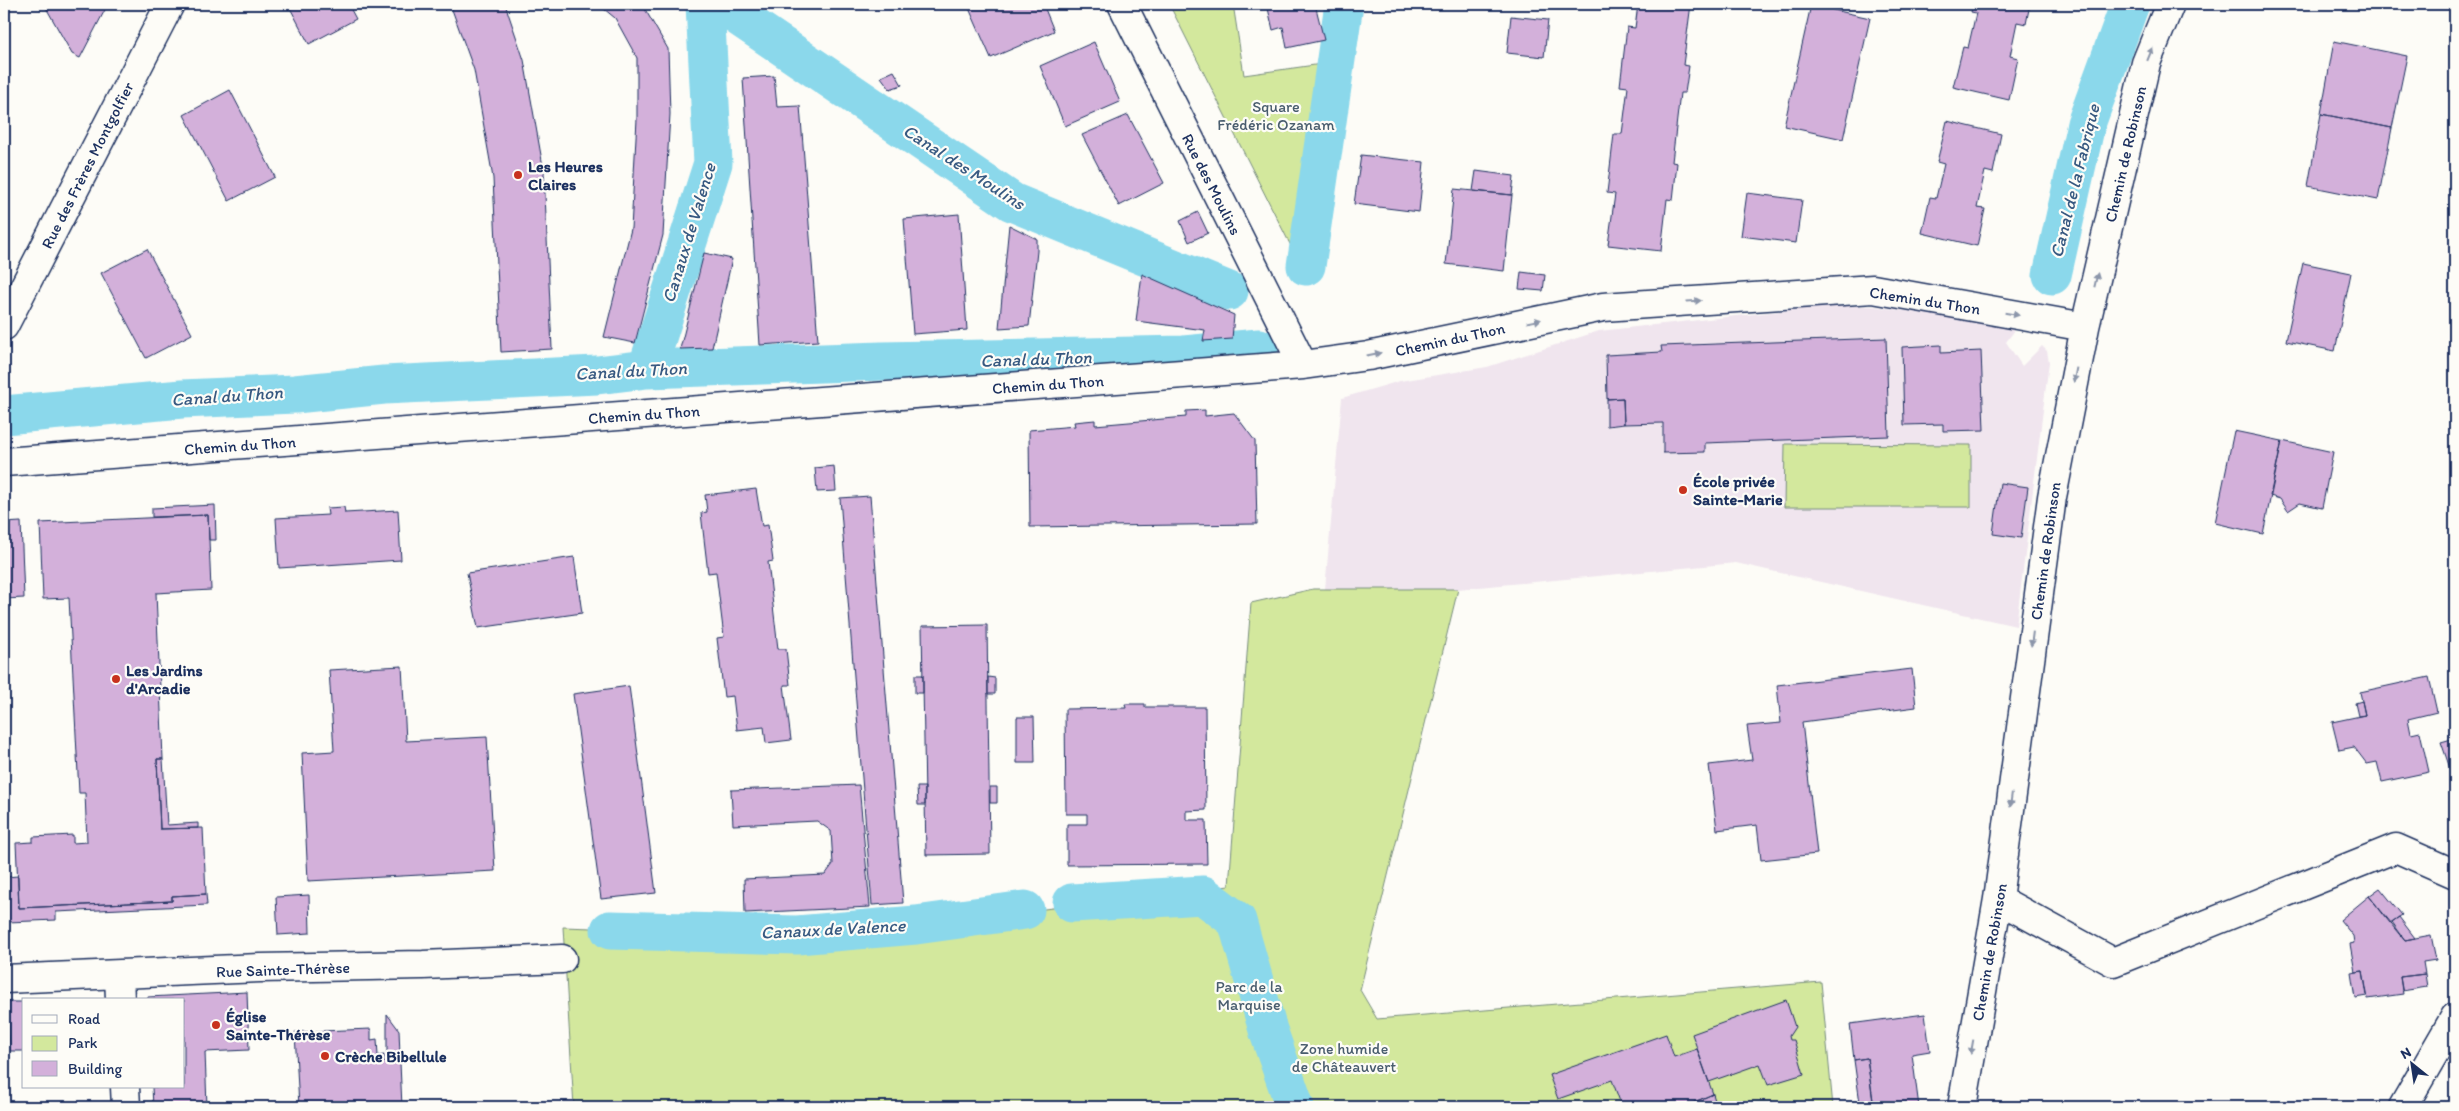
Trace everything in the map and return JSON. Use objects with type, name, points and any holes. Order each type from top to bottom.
[{"type":"street","name":"Rue des Frères Montgolfier","points":[[4,326],[11,296],[170,4]]},
{"type":"street","name":"Rue des Moulins","points":[[1122,4],[1314,363]]},
{"type":"street","name":"Chemin de Robinson","points":[[1962,1107],[1998,899],[2052,497],[2085,327],[2146,63],[2170,4]]},
{"type":"street","name":"Chemin du Thon","points":[[4,462],[1314,363],[1368,356],[1603,307],[1873,290],[2085,327]]},
{"type":"street","points":[[1998,899],[2113,962],[2396,848],[2455,874]]},
{"type":"street","name":"Rue Sainte-Thérèse","points":[[4,979],[119,988],[260,968],[423,966],[562,958]]},
{"type":"street","points":[[2403,1107],[2455,1017]]},
{"type":"street","points":[[125,1088],[126,1107]]},
{"type":"shaded area","name":"École privée Sainte-Marie","points":[[1827,306],[1872,306],[1984,322],[2015,330],[2006,342],[2022,366],[2042,346],[2047,351],[2049,362],[2016,626],[1736,563],[1458,589],[1325,589],[1342,398],[1400,381],[1487,367],[1599,331]]},
{"type":"green space","name":"Square Frédéric Ozanam","points":[[1169,4],[1233,4],[1244,75],[1329,63],[1298,260]]},
{"type":"green space","points":[[1785,444],[1971,445],[1971,507],[1784,507]]},
{"type":"green space","name":"Parc de la Marquise","points":[[1313,589],[1458,589],[1360,990],[1377,1019],[1821,982],[1833,1107],[574,1107],[563,927],[797,935],[916,925],[1229,886],[1251,603]]},
{"type":"building","points":[[44,4],[108,4],[80,58],[72,54]]},
{"type":"building","points":[[288,4],[348,4],[356,19],[309,44]]},
{"type":"building","name":"Les Heures Claires","points":[[450,4],[505,4],[524,60],[544,172],[552,349],[501,352],[493,178],[474,70]]},
{"type":"building","points":[[598,4],[642,4],[668,49],[670,114],[663,235],[635,343],[604,337],[631,229],[637,119],[637,58],[615,18]]},
{"type":"building","points":[[973,4],[1043,4],[1054,31],[991,58],[968,6]]},
{"type":"building","points":[[1267,4],[1315,4],[1324,40],[1287,48],[1283,27],[1273,30]]},
{"type":"building","points":[[1638,4],[1691,4],[1683,65],[1689,66],[1685,93],[1680,93],[1672,162],[1677,163],[1673,200],[1667,199],[1661,251],[1608,245],[1615,194],[1607,193],[1614,134],[1622,134],[1628,87],[1620,86],[1627,27],[1635,28]]},
{"type":"building","points":[[1973,4],[2030,4],[2026,24],[2017,22],[2010,56],[2018,58],[2009,100],[1953,87],[1963,47],[1968,48],[1976,13],[1971,12]]},
{"type":"building","points":[[1811,5],[1870,18],[1843,139],[1784,126]]},
{"type":"building","points":[[1511,16],[1548,20],[1544,57],[1507,53]]},
{"type":"building","points":[[2334,41],[2407,56],[2392,128],[2321,114]]},
{"type":"building","points":[[1094,42],[1120,102],[1065,126],[1040,66]]},
{"type":"building","points":[[894,71],[902,85],[890,89],[881,77]]},
{"type":"building","points":[[774,76],[777,107],[800,106],[818,341],[760,345],[743,78]]},
{"type":"building","points":[[230,90],[275,177],[229,201],[184,115]]},
{"type":"building","points":[[2321,114],[2392,128],[2378,200],[2308,186]]},
{"type":"building","points":[[1128,115],[1164,183],[1119,206],[1082,135]]},
{"type":"building","points":[[1947,121],[2001,134],[1993,173],[1985,171],[1977,208],[1985,209],[1977,246],[1922,233],[1930,197],[1936,198],[1944,164],[1937,162]]},
{"type":"building","points":[[1361,155],[1424,162],[1419,212],[1354,204]]},
{"type":"building","points":[[1476,171],[1514,176],[1512,195],[1473,191]]},
{"type":"building","points":[[1454,189],[1512,195],[1504,271],[1446,264]]},
{"type":"building","points":[[1747,193],[1802,200],[1796,243],[1741,236]]},
{"type":"building","points":[[1198,212],[1208,233],[1189,242],[1180,221]]},
{"type":"building","points":[[959,214],[967,330],[913,334],[904,219]]},
{"type":"building","points":[[1009,225],[1037,239],[1037,251],[1029,326],[999,328]]},
{"type":"building","points":[[147,249],[192,334],[146,358],[101,273]]},
{"type":"building","points":[[704,253],[732,259],[712,348],[680,349]]},
{"type":"building","points":[[2303,263],[2351,273],[2335,351],[2286,341]]},
{"type":"building","points":[[1521,272],[1545,275],[1543,291],[1519,289]]},
{"type":"building","points":[[1142,274],[1234,315],[1232,339],[1203,341],[1205,330],[1136,321]]},
{"type":"building","points":[[1886,338],[1889,436],[1705,443],[1705,452],[1663,453],[1663,423],[1624,424],[1623,398],[1607,399],[1606,355],[1662,352],[1661,346]]},
{"type":"building","points":[[1941,345],[1941,353],[1981,351],[1984,430],[1943,431],[1943,424],[1904,425],[1902,347]]},
{"type":"building","points":[[1623,398],[1624,424],[1607,426],[1607,399]]},
{"type":"building","points":[[1205,410],[1205,416],[1234,413],[1255,441],[1257,524],[1030,527],[1029,430],[1075,426],[1074,422],[1095,420],[1095,425],[1186,417],[1186,411]]},
{"type":"building","points":[[2234,431],[2282,441],[2263,534],[2215,523]]},
{"type":"building","points":[[2282,441],[2333,452],[2322,508],[2300,503],[2288,511],[2280,499],[2270,496]]},
{"type":"building","points":[[834,466],[836,491],[817,492],[815,468]]},
{"type":"building","points":[[2000,483],[2028,487],[2021,538],[1993,534]]},
{"type":"building","points":[[756,489],[762,526],[768,525],[773,561],[768,562],[778,649],[786,649],[790,685],[784,685],[791,740],[766,743],[764,727],[737,730],[733,696],[724,697],[717,638],[724,637],[716,572],[708,573],[701,513],[707,512],[705,495]]},
{"type":"building","points":[[870,496],[903,903],[872,905],[840,498]]},
{"type":"building","points":[[215,505],[216,540],[209,540],[208,515],[152,517],[152,508]]},
{"type":"building","points":[[344,507],[345,513],[398,510],[401,560],[279,568],[276,518],[328,515],[327,508]]},
{"type":"building","name":"Les Jardins d'Arcadie","points":[[208,515],[211,590],[156,593],[163,759],[157,759],[160,829],[203,828],[206,894],[172,896],[172,901],[19,908],[16,843],[33,842],[33,837],[73,835],[73,843],[87,842],[85,793],[79,793],[69,598],[43,599],[40,523]]},
{"type":"building","points":[[21,522],[24,598],[4,599],[4,523]]},
{"type":"building","points":[[574,557],[582,613],[478,628],[467,573]]},
{"type":"building","points":[[987,625],[990,854],[926,855],[922,626]]},
{"type":"building","points":[[402,666],[406,741],[487,737],[495,871],[308,881],[302,753],[334,751],[329,670]]},
{"type":"building","points":[[1912,669],[1916,707],[1802,722],[1817,854],[1761,860],[1757,825],[1717,830],[1709,765],[1752,760],[1747,726],[1781,723],[1777,685]]},
{"type":"building","points":[[915,675],[923,675],[923,693],[915,693]]},
{"type":"building","points":[[988,677],[995,678],[995,694],[988,694]]},
{"type":"building","points":[[2429,677],[2437,712],[2408,719],[2411,734],[2420,732],[2429,772],[2382,782],[2377,762],[2367,764],[2354,747],[2339,750],[2332,722],[2365,715],[2360,692]]},
{"type":"building","points":[[629,686],[656,893],[601,899],[573,694]]},
{"type":"building","points":[[2362,701],[2365,715],[2358,716],[2355,703]]},
{"type":"building","points":[[1125,704],[1145,704],[1145,707],[1205,707],[1206,810],[1186,811],[1186,820],[1206,820],[1207,864],[1067,865],[1067,824],[1087,824],[1087,814],[1066,814],[1065,709],[1126,708]]},
{"type":"building","points":[[1017,717],[1034,717],[1035,763],[1017,763]]},
{"type":"building","points":[[2455,738],[2455,776],[2453,777],[2441,742]]},
{"type":"building","points":[[157,759],[163,759],[167,825],[198,823],[198,828],[160,829]]},
{"type":"building","points":[[859,785],[870,907],[745,913],[744,879],[825,875],[833,864],[831,831],[817,821],[733,825],[731,790]]},
{"type":"building","points":[[917,787],[925,787],[925,805],[918,805]]},
{"type":"building","points":[[990,787],[997,787],[997,803],[990,803]]},
{"type":"building","points":[[18,876],[19,908],[172,901],[172,896],[206,894],[207,905],[56,912],[56,920],[8,922],[6,877]]},
{"type":"building","points":[[2380,888],[2402,915],[2390,923],[2369,896]]},
{"type":"building","points":[[309,895],[310,933],[278,935],[276,897]]},
{"type":"building","points":[[2369,896],[2405,940],[2431,935],[2436,960],[2423,962],[2425,974],[2400,977],[2403,994],[2368,999],[2363,971],[2355,972],[2350,944],[2354,943],[2353,936],[2340,920]]},
{"type":"building","points":[[2399,917],[2415,938],[2405,940],[2392,922]]},
{"type":"building","points":[[2363,971],[2367,996],[2355,998],[2351,973]]},
{"type":"building","points":[[2425,974],[2427,987],[2402,991],[2400,977]]},
{"type":"building","name":"Église Sainte-Thérèse","points":[[247,992],[249,1050],[205,1052],[207,1107],[153,1107],[152,1088],[185,1088],[185,998],[148,997]]},
{"type":"building","points":[[1786,1000],[1795,1027],[1789,1036],[1790,1040],[1794,1040],[1804,1074],[1768,1085],[1760,1064],[1709,1082],[1692,1034]]},
{"type":"building","points":[[8,1002],[22,1002],[22,1051],[10,1051]]},
{"type":"building","points":[[387,1014],[399,1030],[400,1055],[387,1055]]},
{"type":"building","points":[[1925,1014],[1930,1051],[1912,1054],[1919,1107],[1874,1107],[1867,1058],[1854,1060],[1850,1024]]},
{"type":"building","points":[[371,1029],[371,1040],[377,1039],[378,1056],[384,1055],[385,1063],[400,1063],[402,1107],[299,1107],[295,1032]]},
{"type":"building","points":[[1666,1034],[1674,1057],[1697,1049],[1713,1094],[1683,1107],[1622,1107],[1612,1080],[1558,1099],[1549,1075]]},
{"type":"building","points":[[1867,1058],[1873,1102],[1860,1103],[1854,1060]]},
{"type":"building","points":[[1713,1094],[1716,1104],[1707,1107],[1683,1107]]},
{"type":"building","points":[[98,1103],[98,1107],[30,1106]]},
{"type":"waterway","name":"Canaux de Valence","points":[[647,369],[713,163],[705,4]]},
{"type":"waterway","name":"Canal des Moulins","points":[[720,4],[1012,202],[1229,291]]},
{"type":"waterway","points":[[1306,266],[1344,4]]},
{"type":"waterway","name":"Canal de la Fabrique","points":[[2052,275],[2086,124],[2130,4]]},
{"type":"waterway","name":"Canal du Thon","points":[[4,415],[182,399],[295,394],[384,385],[597,375],[647,369],[882,361],[1184,355],[1259,348]]},
{"type":"waterway","name":"Canaux de Valence","points":[[1072,903],[1203,895],[1237,921],[1268,1030],[1295,1107]]},
{"type":"waterway","name":"Canaux de Valence","points":[[610,930],[797,935],[916,925],[1025,910]]},
{"type":"place","name":"Les Heures Claires","points":[[518,175]]},
{"type":"place","name":"École privée Sainte-Marie","points":[[1683,490]]},
{"type":"place","name":"Les Jardins d'Arcadie","points":[[116,679]]},
{"type":"place","name":"Église Sainte-Thérèse","points":[[216,1025]]},
{"type":"place","name":"Crèche Bibellule","points":[[325,1056]]},
{"type":"park label","name":"Zone humide de Châteauvert","points":[[1344,1057]]}]
